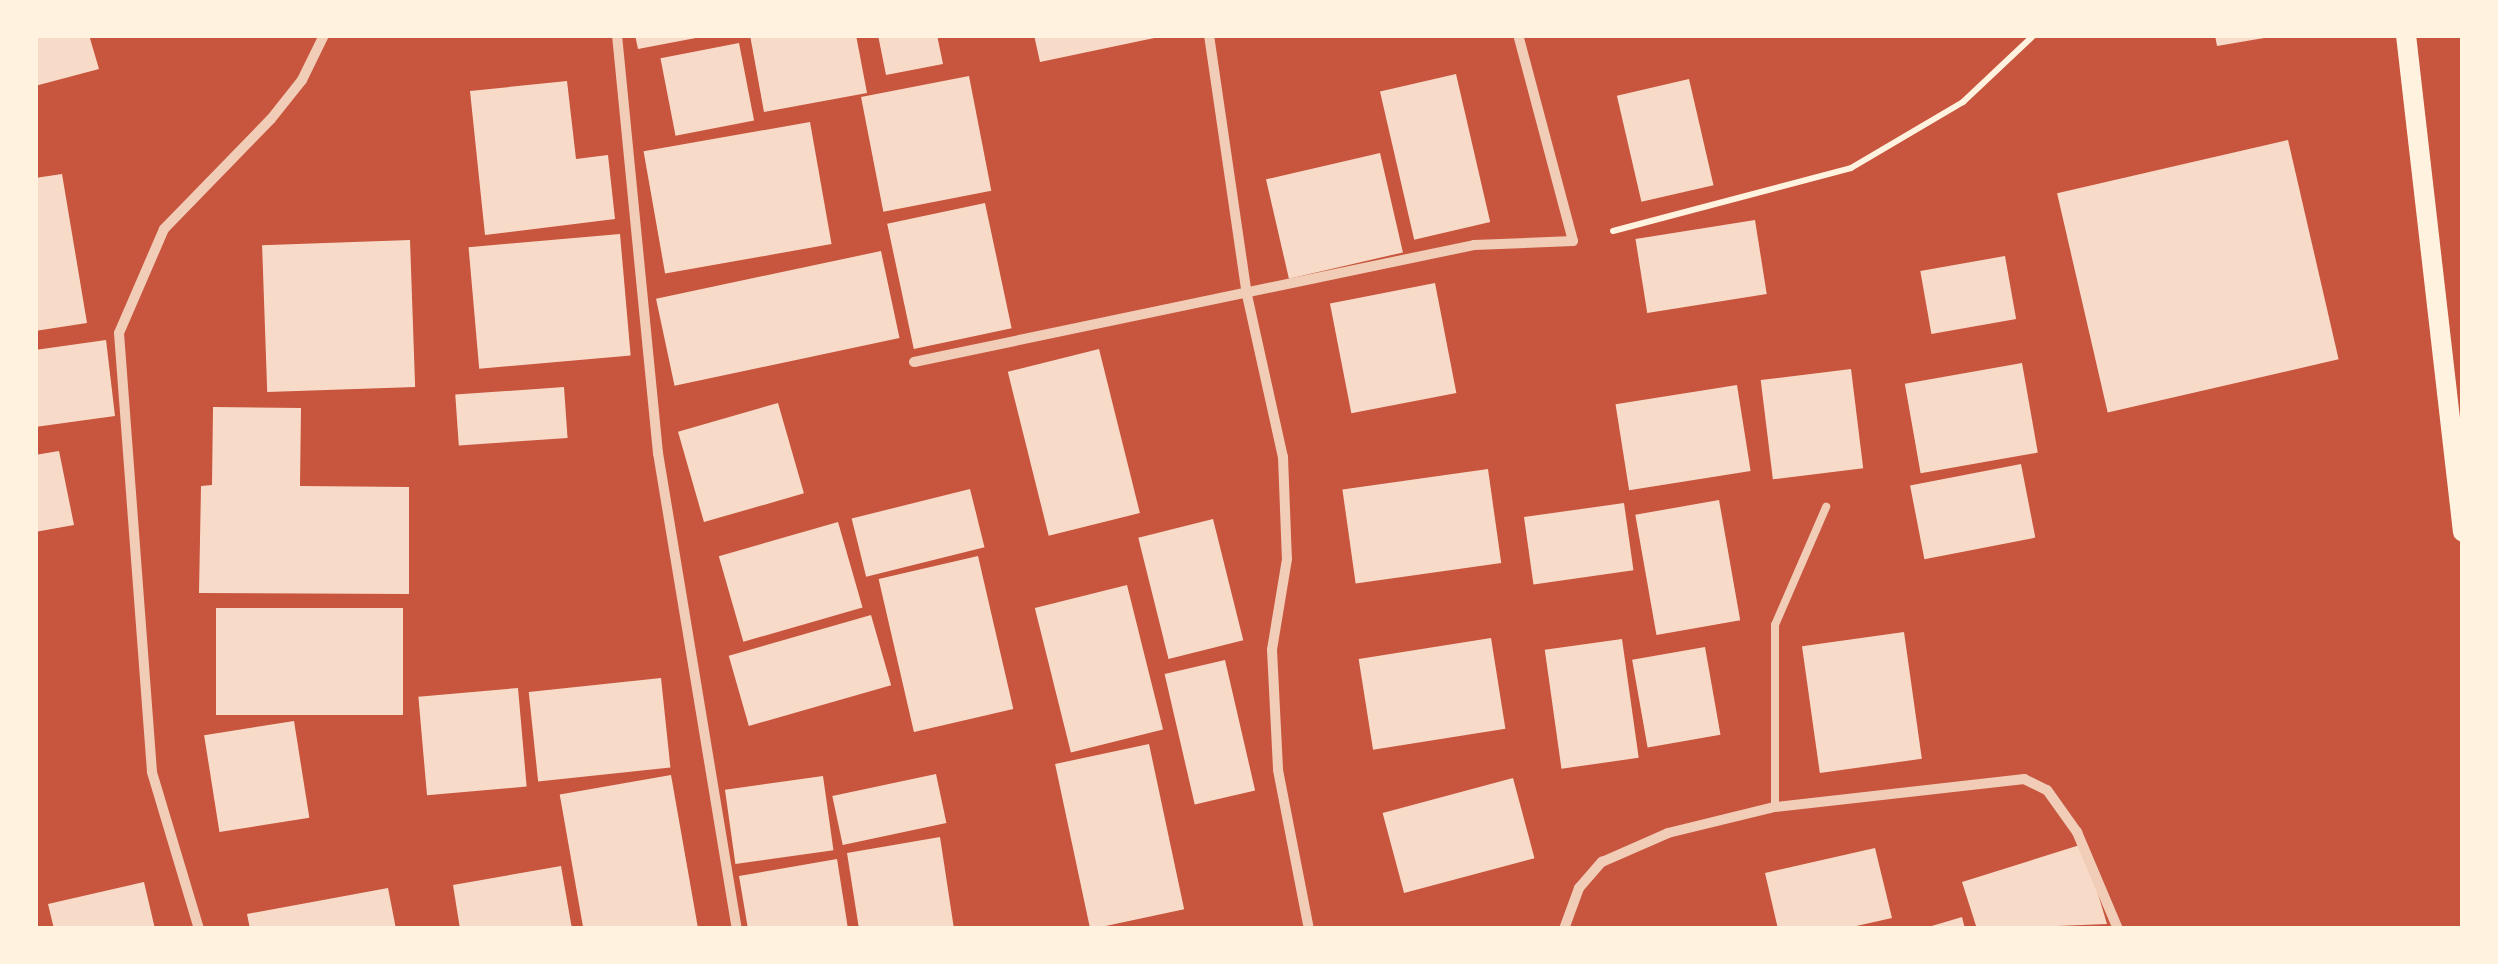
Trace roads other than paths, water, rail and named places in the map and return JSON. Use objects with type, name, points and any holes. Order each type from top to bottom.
[{"type":"main road","points":[[2406,35],[2463,532]]},
{"type":"street","points":[[199,929],[152,772],[119,333],[164,228],[271,118],[302,80],[324,35]]},
{"type":"street","points":[[617,35],[658,453],[737,929]]},
{"type":"street","points":[[1209,35],[1247,295],[1284,457],[1287,559],[1272,650],[1278,770],[1309,929]]},
{"type":"street","points":[[914,362],[1474,245],[1573,242],[1518,35]]},
{"type":"street","points":[[1564,929],[1579,888],[1602,862],[1668,833],[1775,808],[2024,779],[2047,790],[2084,844],[2118,929]]},
{"type":"lane","points":[[1775,808],[1776,625],[1826,508]]}]
